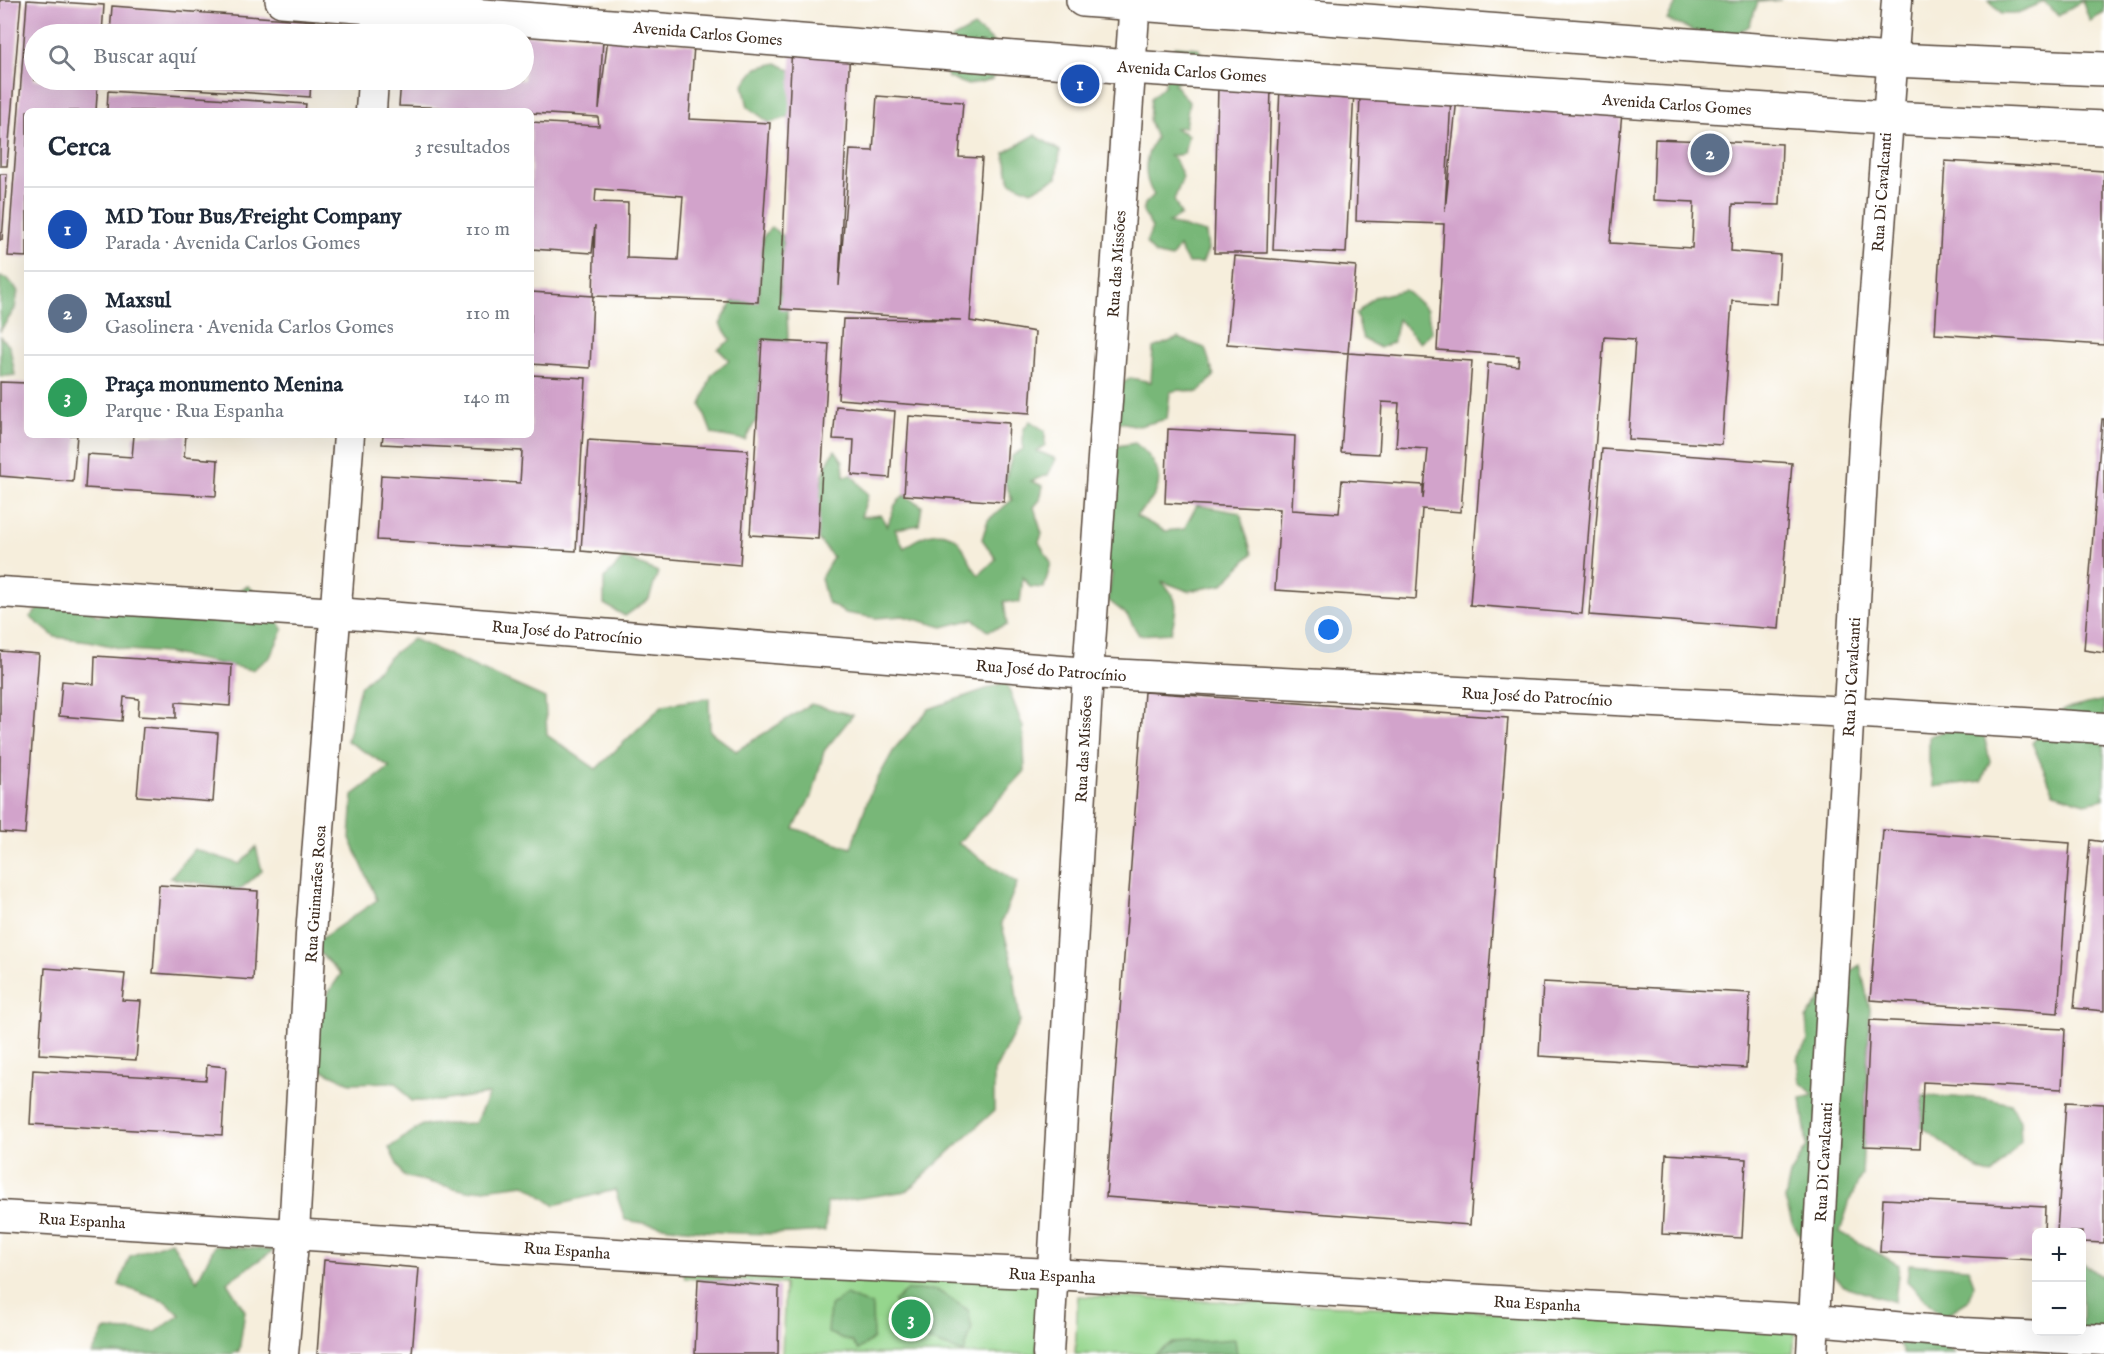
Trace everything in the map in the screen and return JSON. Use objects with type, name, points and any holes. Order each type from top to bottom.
[{"type":"street","name":"Avenida Carlos Gomes","points":[[282,0],[377,14],[519,24]]},
{"type":"street","points":[[1083,0],[1135,2],[1892,60],[2104,69]]},
{"type":"street","name":"Rua Di Cavalcanti","points":[[1812,1354],[1835,919],[1887,118],[1897,0]]},
{"type":"street","name":"Rua das Missões","points":[[1048,1354],[1088,673],[1135,2]]},
{"type":"street","name":"Avenida Carlos Gomes","points":[[534,25],[1887,118],[2104,128]]},
{"type":"street","points":[[371,108],[372,90]]},
{"type":"street","name":"Rua Guimarães Rosa","points":[[283,1354],[294,1232],[310,947],[349,438]]},
{"type":"street","name":"Rua José do Patrocínio","points":[[0,592],[337,613],[1088,673],[1849,712],[2104,728]]},
{"type":"street","name":"Rua Espanha","points":[[0,1216],[294,1232],[665,1257],[1053,1274],[1815,1320],[1962,1333],[2104,1340]]},
{"type":"green space","points":[[1678,0],[1782,0],[1758,2],[1749,26],[1724,43],[1667,20]]},
{"type":"green space","points":[[1989,0],[2104,0],[2104,13],[2090,21],[2082,1],[2058,15],[2044,2],[2015,14],[2001,14]]},
{"type":"green space","points":[[974,27],[994,43],[997,48],[998,61],[993,79],[968,85],[948,78],[941,57],[953,38]]},
{"type":"green space","points":[[1175,46],[1198,48],[1206,64],[1174,84],[1189,102],[1185,127],[1175,128],[1188,135],[1184,154],[1170,156],[1175,159],[1183,177],[1174,200],[1181,215],[1168,223],[1206,233],[1208,250],[1202,263],[1188,263],[1179,247],[1171,258],[1155,254],[1146,243],[1152,228],[1143,212],[1145,204],[1154,195],[1146,174],[1146,166],[1149,152],[1156,138],[1149,120],[1151,98],[1165,85],[1167,66]]},
{"type":"green space","points":[[777,63],[798,74],[789,117],[770,123],[748,107],[743,85],[757,68]]},
{"type":"green space","points":[[1035,135],[1060,151],[1057,178],[1031,191],[1010,182],[1004,153]]},
{"type":"green space","points":[[771,227],[783,236],[780,291],[787,309],[788,341],[762,340],[757,419],[745,440],[712,434],[701,405],[712,374],[729,360],[718,349],[731,340],[720,324],[733,301],[758,302],[763,237]]},
{"type":"green space","points":[[0,277],[8,279],[18,291],[15,309],[0,331]]},
{"type":"green space","points":[[1405,290],[1427,310],[1432,332],[1420,343],[1398,319],[1393,342],[1380,348],[1363,339],[1356,314],[1374,297]]},
{"type":"green space","points":[[0,336],[10,347],[15,375],[0,377]]},
{"type":"green space","points":[[1178,338],[1205,348],[1214,376],[1198,392],[1178,390],[1170,392],[1167,419],[1139,426],[1109,420],[1111,390],[1131,378],[1151,382],[1153,348]]},
{"type":"green space","points":[[1030,421],[1045,431],[1045,445],[1037,451],[1056,459],[1048,475],[1031,481],[1043,486],[1040,500],[1034,507],[1042,534],[1039,542],[1051,563],[1044,588],[1030,587],[1023,577],[1020,603],[1004,601],[1007,625],[988,631],[973,619],[943,627],[903,616],[876,618],[845,613],[827,602],[821,578],[833,557],[818,539],[819,504],[824,470],[835,450],[843,461],[844,476],[852,475],[868,495],[861,517],[881,515],[887,527],[895,505],[904,495],[922,506],[919,525],[895,529],[904,548],[928,535],[935,533],[949,535],[959,542],[979,575],[996,559],[982,539],[988,520],[1012,500],[1005,482],[1012,456],[1023,449],[1023,430]]},
{"type":"green space","points":[[1135,443],[1152,460],[1158,475],[1157,491],[1136,516],[1165,531],[1184,529],[1197,505],[1240,513],[1252,554],[1222,585],[1188,591],[1161,581],[1175,599],[1176,611],[1171,633],[1139,635],[1127,615],[1108,600],[1112,573],[1101,570],[1112,447]]},
{"type":"green space","points":[[624,558],[658,572],[649,599],[625,616],[604,604],[604,579]]},
{"type":"green space","points":[[248,586],[271,605],[283,630],[270,657],[252,670],[167,653],[129,650],[89,641],[55,637],[30,617],[48,599],[73,595],[98,616],[130,598],[213,602]]},
{"type":"green space","points":[[413,639],[545,698],[547,735],[596,769],[663,705],[709,698],[710,731],[736,751],[811,704],[853,715],[824,751],[813,793],[794,828],[851,848],[871,791],[895,748],[929,709],[1006,682],[1023,727],[1025,771],[958,843],[1017,883],[1001,923],[1012,961],[1020,1021],[994,1072],[994,1111],[907,1191],[827,1203],[825,1231],[749,1234],[676,1228],[625,1220],[615,1190],[554,1205],[525,1184],[467,1191],[403,1176],[389,1148],[422,1125],[475,1123],[489,1094],[439,1101],[411,1101],[396,1082],[350,1083],[303,1061],[319,1006],[341,974],[312,945],[377,900],[350,838],[353,795],[390,767],[347,741],[360,687],[394,653]]},
{"type":"green space","points":[[2104,700],[2104,799],[2085,803],[2054,793],[2032,743],[2063,710]]},
{"type":"green space","points":[[1982,727],[1990,761],[1982,781],[1934,787],[1929,762],[1929,736],[1945,731]]},
{"type":"green space","points":[[256,847],[262,871],[239,890],[170,878],[194,849],[240,864]]},
{"type":"green space","points":[[1860,965],[1870,1009],[1862,1174],[1850,1200],[1840,1232],[1899,1265],[1895,1302],[1844,1286],[1806,1245],[1792,1223],[1785,1199],[1790,1175],[1807,1146],[1801,1098],[1814,1095],[1800,1082],[1797,1059],[1808,1041],[1806,1019],[1832,983]]},
{"type":"green space","points":[[1923,1096],[1983,1098],[2011,1104],[2020,1121],[2021,1141],[1992,1175],[1977,1169],[1921,1126]]},
{"type":"green space","points":[[171,1241],[197,1281],[215,1245],[274,1250],[227,1282],[245,1311],[239,1351],[232,1354],[92,1354],[105,1330],[156,1332],[180,1315],[166,1302],[119,1285],[130,1256]]},
{"type":"green space","points":[[681,1261],[1042,1279],[1037,1354],[782,1354],[785,1284],[685,1278]]},
{"type":"green space","points":[[1909,1264],[1968,1268],[1974,1284],[1968,1301],[1942,1317],[1907,1281]]},
{"type":"green space","points":[[2086,1265],[2100,1276],[2104,1274],[2104,1354],[2086,1336]]},
{"type":"green space","points":[[908,1290],[937,1290],[968,1310],[972,1328],[964,1353],[912,1335],[902,1328],[894,1301]]},
{"type":"green space","points":[[846,1295],[872,1306],[873,1339],[858,1350],[852,1342],[828,1333],[830,1306]]},
{"type":"green space","points":[[1078,1296],[1796,1323],[1793,1354],[1075,1354]]},
{"type":"green space","points":[[1934,1332],[1954,1354],[1903,1354],[1899,1343]]},
{"type":"green space","points":[[1235,1339],[1237,1354],[1154,1354],[1172,1343]]},
{"type":"building","points":[[0,0],[21,0],[7,166],[0,166]]},
{"type":"building","points":[[27,0],[104,5],[103,24],[25,24]]},
{"type":"building","points":[[112,6],[315,21],[315,24],[111,24]]},
{"type":"building","points":[[534,36],[603,39],[599,109],[608,38],[694,45],[689,119],[770,123],[758,302],[593,296],[595,225],[592,253],[534,249],[534,122],[599,126],[598,117],[534,113],[534,108],[399,106],[400,90],[534,90]],"holes":[[[596,189],[683,196],[678,260],[627,258],[628,203],[595,202]]]},
{"type":"building","points":[[24,40],[24,90],[97,90],[96,108],[24,108],[24,257],[8,256]]},
{"type":"building","points":[[792,43],[850,46],[839,286],[850,150],[873,151],[877,96],[963,102],[959,157],[982,158],[970,321],[1035,332],[1030,413],[838,399],[843,319],[961,320],[780,309]]},
{"type":"building","points":[[1218,86],[1271,87],[1267,253],[1214,253]]},
{"type":"building","points":[[1280,87],[1354,90],[1346,253],[1273,250]]},
{"type":"building","points":[[208,90],[310,90],[310,97]]},
{"type":"building","points":[[108,91],[306,104],[305,108],[107,108]]},
{"type":"building","points":[[1360,92],[1451,97],[1445,211],[1457,98],[1622,112],[1610,243],[1692,248],[1694,202],[1653,200],[1655,139],[1782,144],[1780,205],[1733,204],[1731,251],[1780,255],[1777,304],[1732,301],[1722,445],[1628,439],[1635,339],[1604,337],[1582,614],[1470,605],[1488,363],[1518,366],[1519,356],[1437,350],[1444,224],[1356,221]]},
{"type":"building","points":[[1945,161],[2104,171],[2104,345],[1935,334]]},
{"type":"building","points":[[0,174],[7,174],[2,240],[0,240]]},
{"type":"building","points":[[1235,256],[1356,266],[1348,353],[1227,344]]},
{"type":"building","points":[[534,292],[593,296],[590,368],[534,364]]},
{"type":"building","points":[[762,340],[829,344],[818,539],[750,535]]},
{"type":"building","points":[[1348,353],[1472,361],[1461,512],[1422,509],[1416,599],[1275,590],[1280,509],[1165,503],[1168,429],[1295,436],[1292,510],[1339,513],[1342,480],[1423,485],[1423,499],[1428,449],[1396,447],[1399,403],[1382,402],[1379,454],[1341,452]]},
{"type":"building","points":[[534,375],[586,378],[576,551],[377,540],[381,475],[520,483],[522,451],[382,444],[383,438],[534,438]]},
{"type":"building","points":[[0,382],[24,383],[24,438],[77,438],[73,482],[0,476]]},
{"type":"building","points":[[836,406],[895,411],[890,478],[852,475],[854,440],[833,439]]},
{"type":"building","points":[[909,416],[1009,423],[1004,502],[904,495]]},
{"type":"building","points":[[2102,419],[2104,419],[2104,653],[2084,650]]},
{"type":"building","points":[[134,438],[186,438],[184,457],[218,460],[216,496],[85,488],[87,454],[132,457]]},
{"type":"building","points":[[588,440],[748,450],[740,565],[581,551]]},
{"type":"building","points":[[1602,449],[1792,463],[1779,629],[1589,615]]},
{"type":"building","points":[[0,651],[39,654],[25,834],[0,832]]},
{"type":"building","points":[[95,656],[232,665],[230,706],[176,702],[176,718],[138,716],[139,699],[124,697],[122,721],[59,716],[62,681],[94,684]]},
{"type":"building","points":[[1144,692],[1508,718],[1470,1225],[1106,1197]]},
{"type":"building","points":[[143,727],[218,733],[213,802],[137,796]]},
{"type":"building","points":[[1883,830],[2070,843],[2058,1013],[1870,1000]]},
{"type":"building","points":[[2090,840],[2104,842],[2104,1011],[2074,1008]]},
{"type":"building","points":[[159,885],[258,891],[253,980],[153,973]]},
{"type":"building","points":[[45,968],[125,974],[122,1000],[141,1001],[136,1060],[39,1054]]},
{"type":"building","points":[[1543,982],[1750,993],[1746,1068],[1539,1056]]},
{"type":"building","points":[[1870,1020],[2065,1029],[2062,1089],[1923,1082],[1920,1148],[1864,1146]]},
{"type":"building","points":[[207,1065],[226,1067],[222,1135],[30,1124],[33,1070],[206,1080]]},
{"type":"building","points":[[2066,1102],[2104,1104],[2104,1243],[2086,1242],[2086,1228],[2057,1228]]},
{"type":"building","points":[[1666,1154],[1746,1159],[1742,1238],[1662,1234]]},
{"type":"building","points":[[1883,1199],[2045,1207],[2044,1228],[2032,1228],[2032,1260],[1880,1252]]},
{"type":"building","points":[[324,1260],[419,1268],[412,1354],[317,1354]]},
{"type":"building","points":[[698,1279],[779,1287],[778,1354],[695,1354]]},
{"type":"place","name":"MD Tour Bus/Freight Company","points":[[1080,84]]},
{"type":"place","name":"Maxsul","points":[[1710,153]]},
{"type":"place","name":"Praça monumento Menina","points":[[911,1319]]}]
